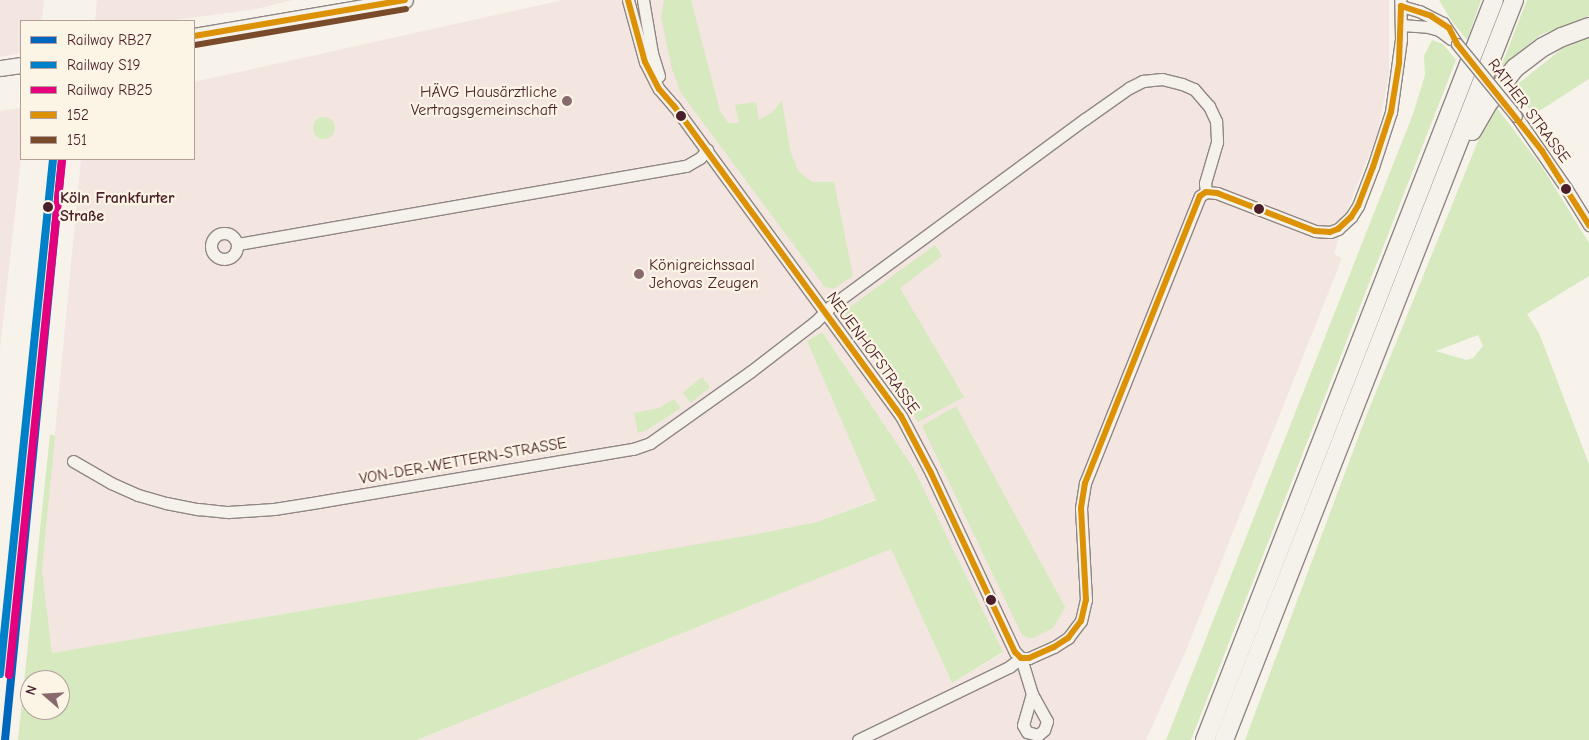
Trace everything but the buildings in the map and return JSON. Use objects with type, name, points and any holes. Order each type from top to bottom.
[{"type":"highway","points":[[1205,740],[1494,0]]},
{"type":"highway","points":[[1224,740],[1514,0]]},
{"type":"highway","points":[[1434,201],[1488,102],[1515,68],[1550,44],[1589,27]]},
{"type":"main road","points":[[195,36],[405,0]]},
{"type":"main road","points":[[0,68],[20,65]]},
{"type":"street","name":"NEUENHOFSTRASSE","points":[[628,0],[646,62],[660,90],[707,150],[901,416],[931,472],[1015,652],[1021,658],[1032,694]]},
{"type":"street","name":"NEUENHOFSTRASSE","points":[[643,0],[652,54],[658,74],[674,106]]},
{"type":"street","name":"RATHER STRASSE","points":[[1206,192],[1218,193],[1314,231],[1330,232],[1338,229],[1351,218],[1358,206],[1391,112],[1399,63],[1402,25],[1400,3],[1431,16],[1447,31],[1516,116],[1586,213],[1589,225]]},
{"type":"street","points":[[1402,25],[1447,31]]},
{"type":"street","name":"VON-DER-WETTERN-STRASSE","points":[[73,460],[110,482],[146,497],[198,510],[228,512],[274,509],[633,449],[655,441],[814,322],[824,311],[1129,88],[1143,81],[1162,79],[1182,84],[1194,89],[1209,106],[1216,121],[1218,142],[1205,183],[1206,192]]},
{"type":"street","points":[[238,244],[686,166],[700,158],[707,150]]},
{"type":"street","points":[[858,740],[1005,669],[1021,658],[1030,658],[1054,647],[1068,638],[1082,621],[1086,600],[1081,508],[1085,483],[1194,207],[1200,196],[1206,192]]},
{"type":"shaded area","points":[[0,0],[44,0],[42,20],[20,20],[20,53],[0,57]]},
{"type":"shaded area","points":[[97,0],[293,0],[256,9],[175,20],[95,20]]},
{"type":"shaded area","points":[[563,0],[1389,0],[1389,74],[1377,135],[1349,205],[1334,254],[1342,258],[1187,648],[1146,740],[417,740],[891,549],[952,683],[1003,653],[914,469],[822,332],[807,341],[876,499],[817,522],[757,534],[52,653],[42,570],[81,160],[195,160],[195,82]]},
{"type":"shaded area","points":[[20,108],[21,160],[0,350],[0,111]]},
{"type":"green space","points":[[664,0],[691,0],[720,111],[728,123],[739,123],[735,105],[756,102],[759,120],[773,112],[782,100],[790,150],[798,171],[812,182],[834,182],[853,276],[833,289],[825,287],[681,93],[672,69],[661,17]]},
{"type":"green space","points":[[1439,0],[1481,0],[1467,40],[1451,20]]},
{"type":"green space","points":[[1527,0],[1589,0],[1589,16],[1540,35],[1523,49],[1505,69],[1502,64]]},
{"type":"green space","points":[[1589,37],[1589,79],[1533,115],[1514,87],[1564,47]]},
{"type":"green space","points":[[1432,40],[1443,44],[1456,60],[1191,740],[1166,740],[1413,114],[1425,75],[1424,56]]},
{"type":"green space","points":[[1497,108],[1544,170],[1589,243],[1589,276],[1527,314],[1539,333],[1589,464],[1589,740],[1245,740],[1367,414],[1478,141]],"holes":[[[1478,335],[1483,346],[1473,358],[1466,360],[1436,351]]]},
{"type":"green space","points":[[324,117],[332,120],[335,128],[332,136],[324,139],[316,136],[313,128],[316,120]]},
{"type":"green space","points":[[935,245],[942,256],[900,288],[964,397],[918,422],[901,394],[845,315],[850,307]]},
{"type":"green space","points":[[822,332],[914,469],[1003,652],[952,683],[891,549],[417,740],[18,740],[20,720],[70,720],[70,670],[25,670],[50,434],[55,436],[42,570],[52,653],[757,534],[817,522],[876,500],[807,341]]},
{"type":"green space","points":[[702,377],[710,387],[691,403],[683,393]]},
{"type":"green space","points":[[674,399],[681,408],[647,430],[638,433],[634,413],[659,408]]},
{"type":"green space","points":[[956,406],[1065,607],[1053,628],[1033,638],[1022,635],[922,426]]},
{"type":"rail line","name":"S19","points":[[0,674],[53,160]]},
{"type":"rail line","name":"RB27","points":[[5,740],[62,160]]},
{"type":"rail line","name":"RB25","points":[[9,675],[62,160]]},
{"type":"transit line","name":"152","points":[[195,36],[405,0]]},
{"type":"transit line","name":"152","points":[[628,0],[645,62],[659,89],[674,106],[901,416],[931,473],[1015,652],[1021,658]]},
{"type":"transit line","name":"152","points":[[1021,658],[1029,658],[1054,647],[1068,638],[1081,621],[1086,600],[1081,508],[1085,483],[1200,196],[1206,192],[1217,193],[1315,231],[1330,232],[1338,229],[1351,217],[1358,206],[1373,167],[1391,112],[1399,63],[1401,6],[1431,16],[1449,28],[1457,44],[1542,151],[1589,225]]},
{"type":"transit line","name":"151","points":[[195,45],[406,9]]},
{"type":"place","name":"HÄVG Hausärztliche Vertragsgemeinschaft","points":[[567,101]]},
{"type":"place","name":"Köln Frankfurter Straße","points":[[48,207]]},
{"type":"place","name":"Königreichssaal Jehovas Zeugen","points":[[639,274]]}]
